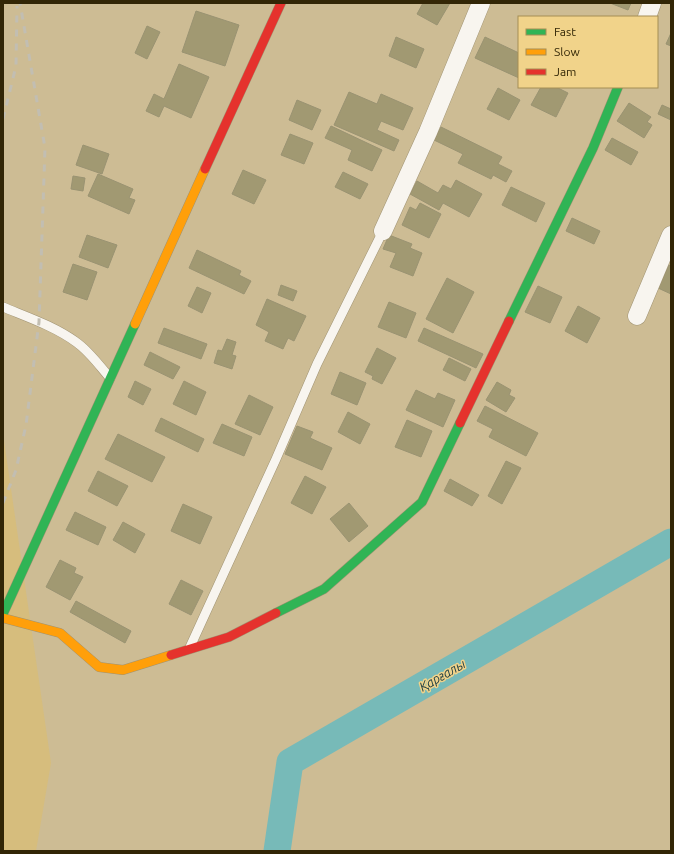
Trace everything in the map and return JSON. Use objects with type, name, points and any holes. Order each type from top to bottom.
[{"type":"street","points":[[3,614],[281,3]]},
{"type":"street","points":[[383,231],[428,132],[481,3]]},
{"type":"street","points":[[647,16],[652,3]]},
{"type":"street","points":[[3,618],[60,633],[99,667],[123,670],[188,652],[229,637],[324,589],[422,502],[593,148],[618,88]]},
{"type":"street","points":[[637,316],[671,235]]},
{"type":"lane","points":[[188,652],[276,459],[317,364],[383,231]]},
{"type":"lane","points":[[3,307],[61,332],[88,352],[110,378]]},
{"type":"shaded area","points":[[3,434],[51,763],[36,851],[3,851]]},
{"type":"building","points":[[423,3],[450,3],[437,25],[417,14]]},
{"type":"building","points":[[610,3],[631,3],[628,10]]},
{"type":"building","points":[[196,11],[239,25],[225,66],[182,52]]},
{"type":"building","points":[[147,26],[160,32],[147,59],[135,53]]},
{"type":"building","points":[[671,33],[671,46],[666,44]]},
{"type":"building","points":[[396,37],[424,49],[416,68],[389,56]]},
{"type":"building","points":[[485,37],[518,53],[518,78],[475,58]]},
{"type":"building","points":[[179,64],[209,77],[191,118],[164,106],[159,117],[146,111],[154,94],[164,99]]},
{"type":"building","points":[[498,88],[520,100],[509,120],[487,109]]},
{"type":"building","points":[[540,88],[558,88],[568,93],[556,117],[531,105]]},
{"type":"building","points":[[349,92],[377,104],[381,94],[413,108],[403,130],[381,121],[377,130],[399,140],[394,151],[334,125]]},
{"type":"building","points":[[297,100],[321,110],[312,130],[289,120]]},
{"type":"building","points":[[629,103],[651,117],[647,122],[652,125],[644,138],[617,121]]},
{"type":"building","points":[[662,105],[671,109],[671,120],[658,114]]},
{"type":"building","points":[[331,126],[382,150],[372,171],[348,160],[352,150],[325,138]]},
{"type":"building","points":[[441,127],[502,157],[498,164],[512,171],[506,182],[493,175],[491,179],[458,163],[463,154],[434,140]]},
{"type":"building","points":[[290,134],[313,143],[304,164],[281,155]]},
{"type":"building","points":[[612,138],[638,152],[631,165],[605,150]]},
{"type":"building","points":[[83,145],[109,154],[102,174],[76,165]]},
{"type":"building","points":[[243,170],[266,180],[254,204],[232,194]]},
{"type":"building","points":[[343,172],[368,184],[360,199],[335,187]]},
{"type":"building","points":[[98,174],[133,189],[129,198],[135,200],[129,214],[88,196]]},
{"type":"building","points":[[73,176],[85,178],[83,191],[71,189]]},
{"type":"building","points":[[456,180],[482,194],[469,217],[443,203],[439,210],[410,194],[417,181],[438,193],[443,185],[451,189]]},
{"type":"building","points":[[511,187],[545,203],[536,222],[502,205]]},
{"type":"building","points":[[420,203],[441,214],[429,238],[402,225],[410,207],[416,210]]},
{"type":"building","points":[[572,218],[600,231],[594,244],[566,231]]},
{"type":"building","points":[[87,235],[117,245],[108,268],[79,257]]},
{"type":"building","points":[[389,235],[412,244],[410,248],[422,253],[413,276],[390,267],[396,253],[383,249]]},
{"type":"building","points":[[197,250],[241,271],[239,275],[251,281],[244,294],[189,268]]},
{"type":"building","points":[[73,264],[97,272],[87,300],[63,292]]},
{"type":"building","points":[[669,265],[671,266],[671,294],[658,288]]},
{"type":"building","points":[[447,278],[474,292],[453,333],[426,319]]},
{"type":"building","points":[[281,285],[297,291],[293,301],[278,295]]},
{"type":"building","points":[[538,286],[562,297],[550,323],[525,312]]},
{"type":"building","points":[[197,287],[211,293],[202,313],[188,306]]},
{"type":"building","points":[[267,299],[306,316],[294,341],[288,338],[283,349],[265,341],[269,332],[256,325]]},
{"type":"building","points":[[389,302],[416,313],[406,338],[378,327]]},
{"type":"building","points":[[578,306],[600,318],[587,343],[565,331]]},
{"type":"building","points":[[164,328],[207,344],[201,359],[158,343]]},
{"type":"building","points":[[424,328],[483,354],[476,368],[418,341]]},
{"type":"building","points":[[227,339],[236,342],[232,355],[236,356],[232,369],[214,363],[218,350],[222,351]]},
{"type":"building","points":[[377,348],[396,358],[382,384],[372,379],[373,376],[365,372]]},
{"type":"building","points":[[150,352],[180,367],[173,379],[144,365]]},
{"type":"building","points":[[449,358],[471,369],[465,381],[443,370]]},
{"type":"building","points":[[340,372],[366,383],[357,405],[331,394]]},
{"type":"building","points":[[135,381],[151,389],[143,405],[128,397]]},
{"type":"building","points":[[184,381],[206,392],[196,415],[173,404]]},
{"type":"building","points":[[497,382],[511,390],[509,395],[515,398],[506,412],[486,400]]},
{"type":"building","points":[[416,390],[435,399],[438,393],[455,400],[443,427],[406,410]]},
{"type":"building","points":[[249,395],[273,407],[260,435],[235,424]]},
{"type":"building","points":[[485,406],[538,433],[526,456],[489,437],[493,429],[477,421]]},
{"type":"building","points":[[348,412],[370,424],[360,444],[338,432]]},
{"type":"building","points":[[161,418],[204,439],[198,452],[155,431]]},
{"type":"building","points":[[407,420],[432,431],[421,457],[395,447]]},
{"type":"building","points":[[222,424],[252,437],[244,456],[213,443]]},
{"type":"building","points":[[297,426],[313,432],[310,438],[332,448],[322,470],[285,454]]},
{"type":"building","points":[[118,434],[165,457],[152,482],[105,459]]},
{"type":"building","points":[[506,461],[521,468],[502,504],[488,496]]},
{"type":"building","points":[[98,471],[128,486],[117,506],[88,491]]},
{"type":"building","points":[[305,476],[326,487],[312,514],[291,503]]},
{"type":"building","points":[[450,479],[479,495],[472,506],[444,491]]},
{"type":"building","points":[[349,503],[368,526],[349,542],[330,519]]},
{"type":"building","points":[[183,504],[212,517],[200,544],[171,531]]},
{"type":"building","points":[[75,512],[106,527],[98,545],[66,530]]},
{"type":"building","points":[[123,522],[145,534],[135,553],[113,540]]},
{"type":"building","points":[[60,560],[76,568],[74,573],[83,577],[70,600],[46,587]]},
{"type":"building","points":[[181,580],[203,591],[191,615],[169,604]]},
{"type":"building","points":[[76,601],[131,631],[125,643],[70,612]]},
{"type":"waterway","name":"Қарғалы","points":[[277,851],[290,762],[671,542]]},
{"type":"railway","points":[[3,503],[16,470],[26,425],[39,322],[45,148],[20,3]]},
{"type":"railway","points":[[3,119],[16,66],[17,6]]},
{"type":"traffic: fast","points":[[509,321],[593,148],[618,88]]},
{"type":"traffic: fast","points":[[3,614],[135,324]]},
{"type":"traffic: fast","points":[[276,613],[324,589],[422,502],[460,423]]},
{"type":"traffic: slow","points":[[135,324],[205,169]]},
{"type":"traffic: slow","points":[[3,618],[60,633],[99,667],[123,670],[171,655]]},
{"type":"traffic: jam","points":[[205,169],[281,3]]},
{"type":"traffic: jam","points":[[460,423],[509,321]]},
{"type":"traffic: jam","points":[[171,655],[229,637],[276,613]]}]
